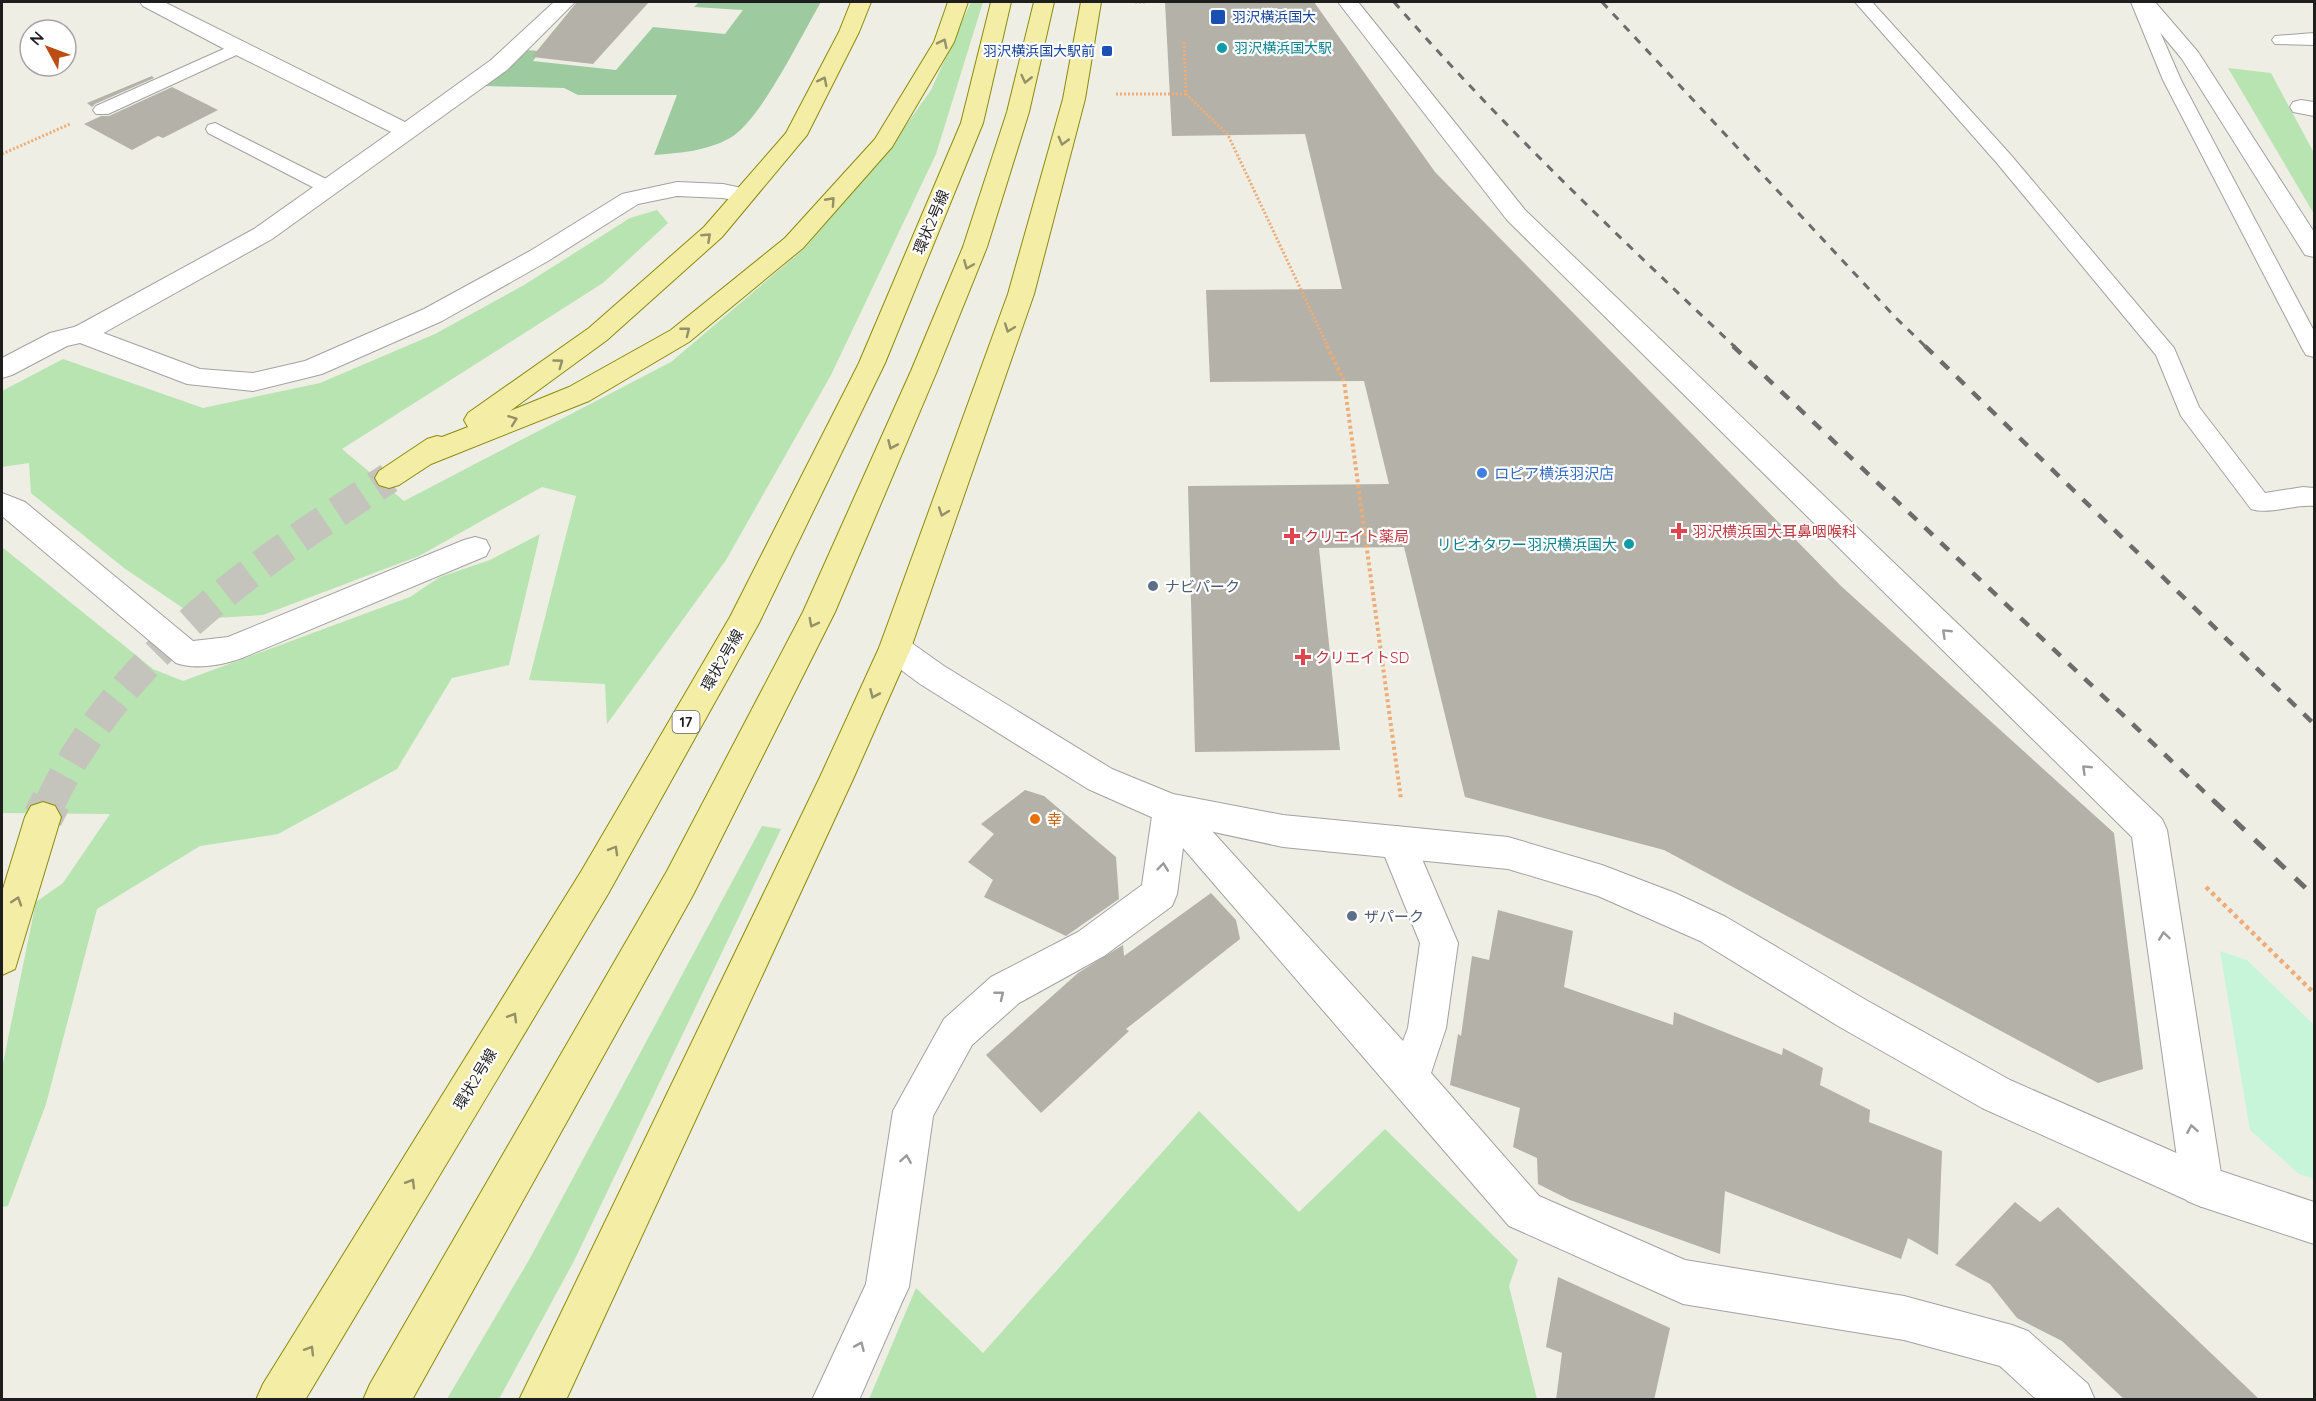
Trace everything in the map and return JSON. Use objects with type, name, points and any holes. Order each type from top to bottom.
[{"type":"main road","points":[[388,478],[499,406],[598,334],[713,232],[796,135],[849,32],[861,2]]},
{"type":"main road","points":[[420,457],[579,394],[680,336],[794,243],[884,142],[944,42],[958,2]]},
{"type":"main road","name":"環状2号線","points":[[279,1400],[595,882],[743,623],[872,363],[891,319],[972,123],[1001,2]]},
{"type":"main road","points":[[386,1400],[680,884],[819,612],[924,371],[975,247],[1018,112],[1044,2]]},
{"type":"main road","points":[[542,1400],[837,777],[895,648],[1021,294],[1074,99],[1091,2]]},
{"type":"main road","points":[[2,957],[6,933],[43,817]]},
{"type":"street","points":[[150,2],[237,48],[406,131]]},
{"type":"street","points":[[2,369],[59,339],[82,334],[263,234],[499,65],[565,2]]},
{"type":"street","points":[[1348,2],[1516,215],[2149,830],[2202,1186]]},
{"type":"street","points":[[2145,2],[2191,56],[2314,250]]},
{"type":"street","points":[[2282,40],[2314,39]]},
{"type":"street","points":[[82,334],[196,378],[254,382],[312,368],[433,315],[539,256],[630,199],[676,189],[723,191],[744,195]]},
{"type":"street","points":[[2,504],[15,510],[187,654],[231,649],[475,548]]},
{"type":"street","points":[[895,648],[932,675],[1100,779],[1170,809],[1283,831],[1508,854],[1602,881],[1662,905],[1713,929],[1889,1035],[1996,1094],[2202,1186],[2314,1224]]},
{"type":"street","points":[[1170,809],[1410,1078],[1524,1211],[1683,1282],[1904,1318],[2013,1347],[2072,1400]]},
{"type":"street","points":[[835,1400],[887,1287],[913,1111],[958,1032],[1005,990],[1091,944],[1159,894],[1170,809]]},
{"type":"street","points":[[1397,842],[1439,943],[1427,1028],[1410,1078]]},
{"type":"lane","points":[[1863,2],[2003,158],[2166,353],[2189,410],[2259,503],[2303,496],[2314,497]]},
{"type":"lane","points":[[2139,2],[2169,74],[2314,350]]},
{"type":"lane","points":[[102,110],[237,48]]},
{"type":"lane","points":[[215,129],[329,188]]},
{"type":"path","points":[[1135,2],[1145,2]]},
{"type":"path","points":[[1184,42],[1186,94],[1228,135],[1344,381],[1401,803]]},
{"type":"path","points":[[1112,94],[1186,94]]},
{"type":"path","points":[[2,154],[102,110]]},
{"type":"path","points":[[2202,882],[2314,993]]},
{"type":"green space","points":[[699,2],[821,2],[780,76],[754,115],[742,129],[730,138],[712,146],[693,151],[654,155],[677,95],[578,95],[564,88],[485,86],[511,66],[526,50],[540,51],[533,61],[616,70],[653,27],[725,34],[743,10],[694,7]]},
{"type":"green space","points":[[971,2],[983,2],[936,154],[831,375],[726,560],[607,724],[605,684],[529,680],[576,496],[542,487],[419,556],[263,615],[199,619],[124,568],[31,493],[29,463],[2,467],[2,391],[63,359],[203,408],[320,383],[435,334],[524,285],[630,218],[657,210],[668,223],[603,283],[342,449],[404,501],[671,362],[805,248],[889,149],[931,90]]},
{"type":"green space","points":[[2228,68],[2271,73],[2314,153],[2314,214]]},
{"type":"green space","points":[[540,534],[509,665],[452,678],[397,769],[278,834],[200,846],[97,909],[46,1104],[8,1206],[2,1207],[2,1068],[36,902],[63,883],[110,814],[2,813],[2,547],[153,669],[183,681],[410,597],[440,577],[490,560]]},
{"type":"green space","points":[[762,826],[781,829],[575,1259],[499,1399],[447,1399],[529,1260]]},
{"type":"green space","points":[[2220,951],[2247,960],[2314,1025],[2314,1179],[2299,1174],[2250,1130]]},
{"type":"green space","points":[[1199,1111],[1299,1212],[1385,1129],[1518,1260],[1509,1286],[1537,1399],[869,1399],[916,1288],[983,1353]]},
{"type":"building","points":[[577,2],[649,2],[593,64],[532,57]]},
{"type":"building","points":[[1165,2],[1314,2],[1435,172],[1841,586],[2114,833],[2143,1069],[2098,1083],[1664,850],[1465,797],[1404,547],[1319,548],[1340,750],[1195,752],[1188,486],[1389,484],[1364,381],[1210,382],[1206,290],[1342,289],[1305,134],[1172,136]]},
{"type":"building","points":[[152,76],[154,78],[92,107],[87,103]]},
{"type":"building","points":[[172,87],[218,110],[163,138],[158,136],[132,150],[84,124],[101,116],[109,116]]},
{"type":"building","points":[[1025,790],[1044,796],[1116,857],[1119,899],[1066,936],[984,897],[993,880],[968,862],[994,834],[981,824]]},
{"type":"building","points":[[1211,893],[1236,920],[1240,939],[1126,1029],[1129,1031],[1041,1113],[986,1055],[1078,973],[1123,945],[1124,956]]},
{"type":"building","points":[[1498,910],[1573,931],[1564,987],[1673,1025],[1674,1012],[1782,1055],[1783,1048],[1823,1068],[1820,1085],[1870,1110],[1869,1122],[1942,1151],[1938,1255],[1908,1238],[1901,1259],[1725,1191],[1720,1254],[1570,1200],[1538,1184],[1537,1158],[1513,1147],[1520,1108],[1450,1085],[1458,1034],[1461,1036],[1472,956],[1489,960]]},
{"type":"building","points":[[2015,1202],[2040,1222],[2058,1207],[2260,1400],[2125,1400],[2062,1341],[2017,1318],[1990,1284],[1955,1265]]},
{"type":"building","points":[[1558,1277],[1670,1328],[1654,1400],[1556,1400],[1562,1353],[1546,1347]]},
{"type":"tunnel","points":[[50,803],[79,750],[114,702],[153,658],[196,617],[242,579],[339,510],[389,478]]},
{"type":"tunnel","points":[[43,817],[50,803]]},
{"type":"railway","points":[[1394,2],[1518,136],[1735,347]]},
{"type":"railway","points":[[1602,2],[1896,318],[1926,347]]},
{"type":"railway","points":[[1733,346],[2216,803]]},
{"type":"railway","points":[[1925,346],[2314,724]]},
{"type":"railway","points":[[2214,801],[2314,896]]},
{"type":"place","name":"羽沢横浜国大","points":[[1218,17]]},
{"type":"place","name":"羽沢横浜国大駅","points":[[1222,48]]},
{"type":"place","name":"羽沢横浜国大駅前","points":[[1107,51]]},
{"type":"place","name":"ロピア横浜羽沢店","points":[[1482,473]]},
{"type":"place","name":"羽沢横浜国大耳鼻咽喉科","points":[[1679,531]]},
{"type":"place","name":"クリエイト薬局","points":[[1292,536]]},
{"type":"place","name":"リビオタワー羽沢横浜国大","points":[[1629,544]]},
{"type":"place","name":"ナビパーク","points":[[1153,586]]},
{"type":"place","name":"クリエイトSD","points":[[1303,657]]},
{"type":"place","name":"幸","points":[[1035,819]]},
{"type":"place","name":"ザパーク","points":[[1352,916]]}]
